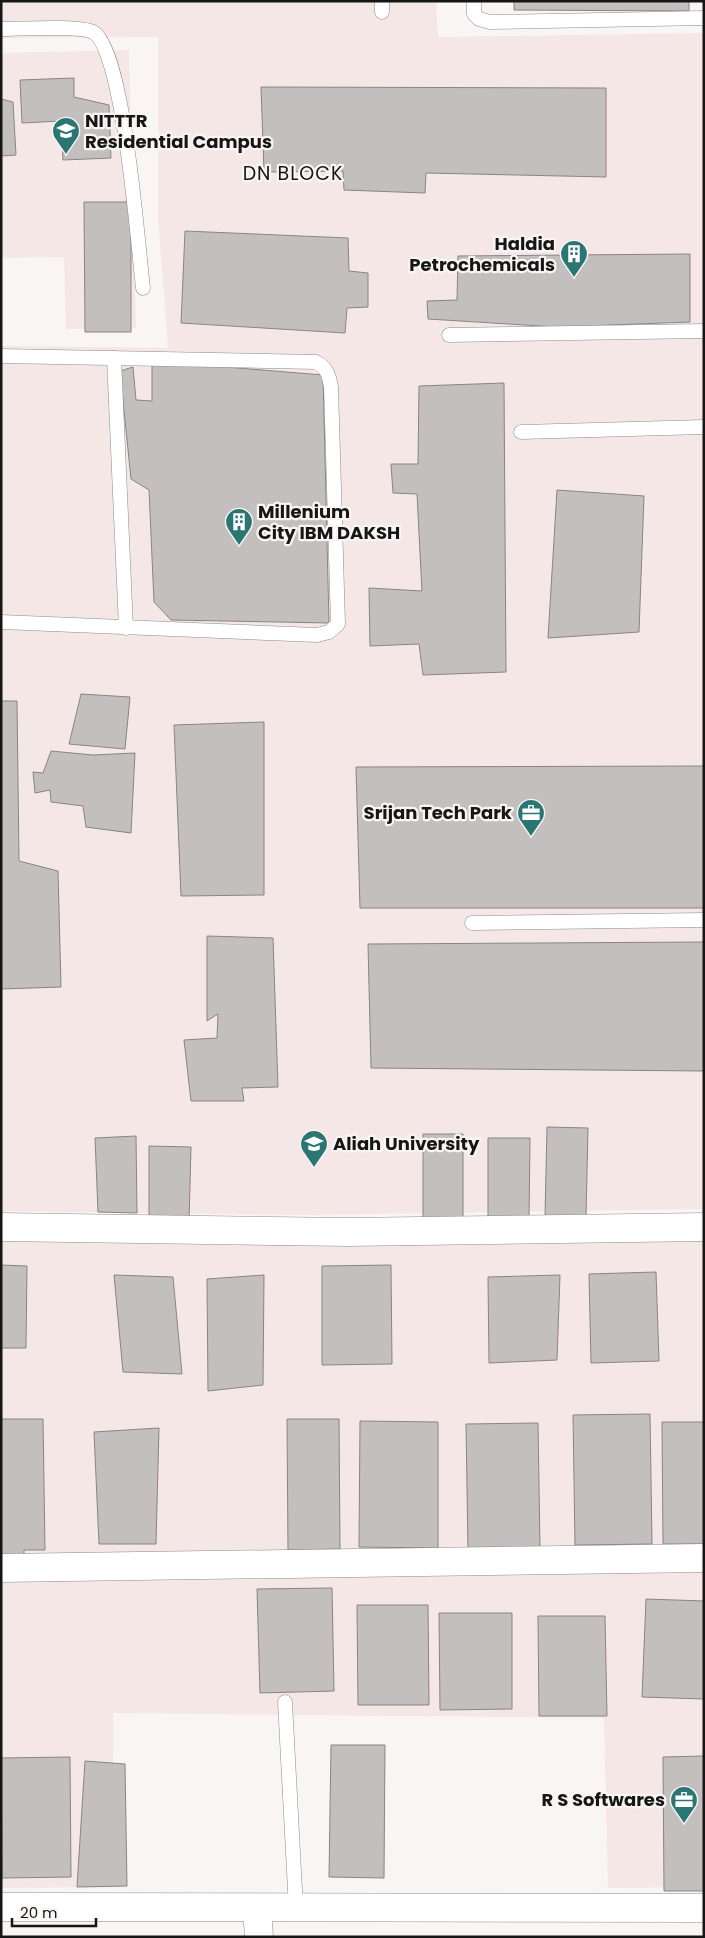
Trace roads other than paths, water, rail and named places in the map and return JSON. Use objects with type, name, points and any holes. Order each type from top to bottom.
[{"type":"street","points":[[1,1227],[348,1232],[704,1227]]},
{"type":"street","points":[[1,1568],[704,1558]]},
{"type":"street","points":[[1,1908],[704,1908]]},
{"type":"street","points":[[257,1909],[259,1937]]},
{"type":"lane","points":[[474,1],[474,14],[479,19],[490,22],[704,18]]},
{"type":"lane","points":[[1,29],[80,30],[93,32],[105,45],[112,63],[124,128],[143,288]]},
{"type":"lane","points":[[450,335],[704,331]]},
{"type":"lane","points":[[1,356],[316,362],[326,371],[331,387],[338,624],[329,632],[317,634],[1,622]]},
{"type":"lane","points":[[114,358],[126,628]]},
{"type":"lane","points":[[521,432],[704,427]]},
{"type":"lane","points":[[472,923],[704,920]]},
{"type":"lane","points":[[285,1702],[296,1909]]},
{"type":"place","name":"NITTTR Residential Campus","points":[[66,155]]},
{"type":"place","name":"Haldia Petrochemicals","points":[[574,278]]},
{"type":"place","name":"Millenium City IBM DAKSH","points":[[239,546]]},
{"type":"place","name":"Srijan Tech Park","points":[[531,837]]},
{"type":"place","name":"Aliah University","points":[[314,1168]]},
{"type":"place","name":"R S Softwares","points":[[684,1824]]},
{"type":"district","name":"DN BLOCK","points":[[293,173]]}]
